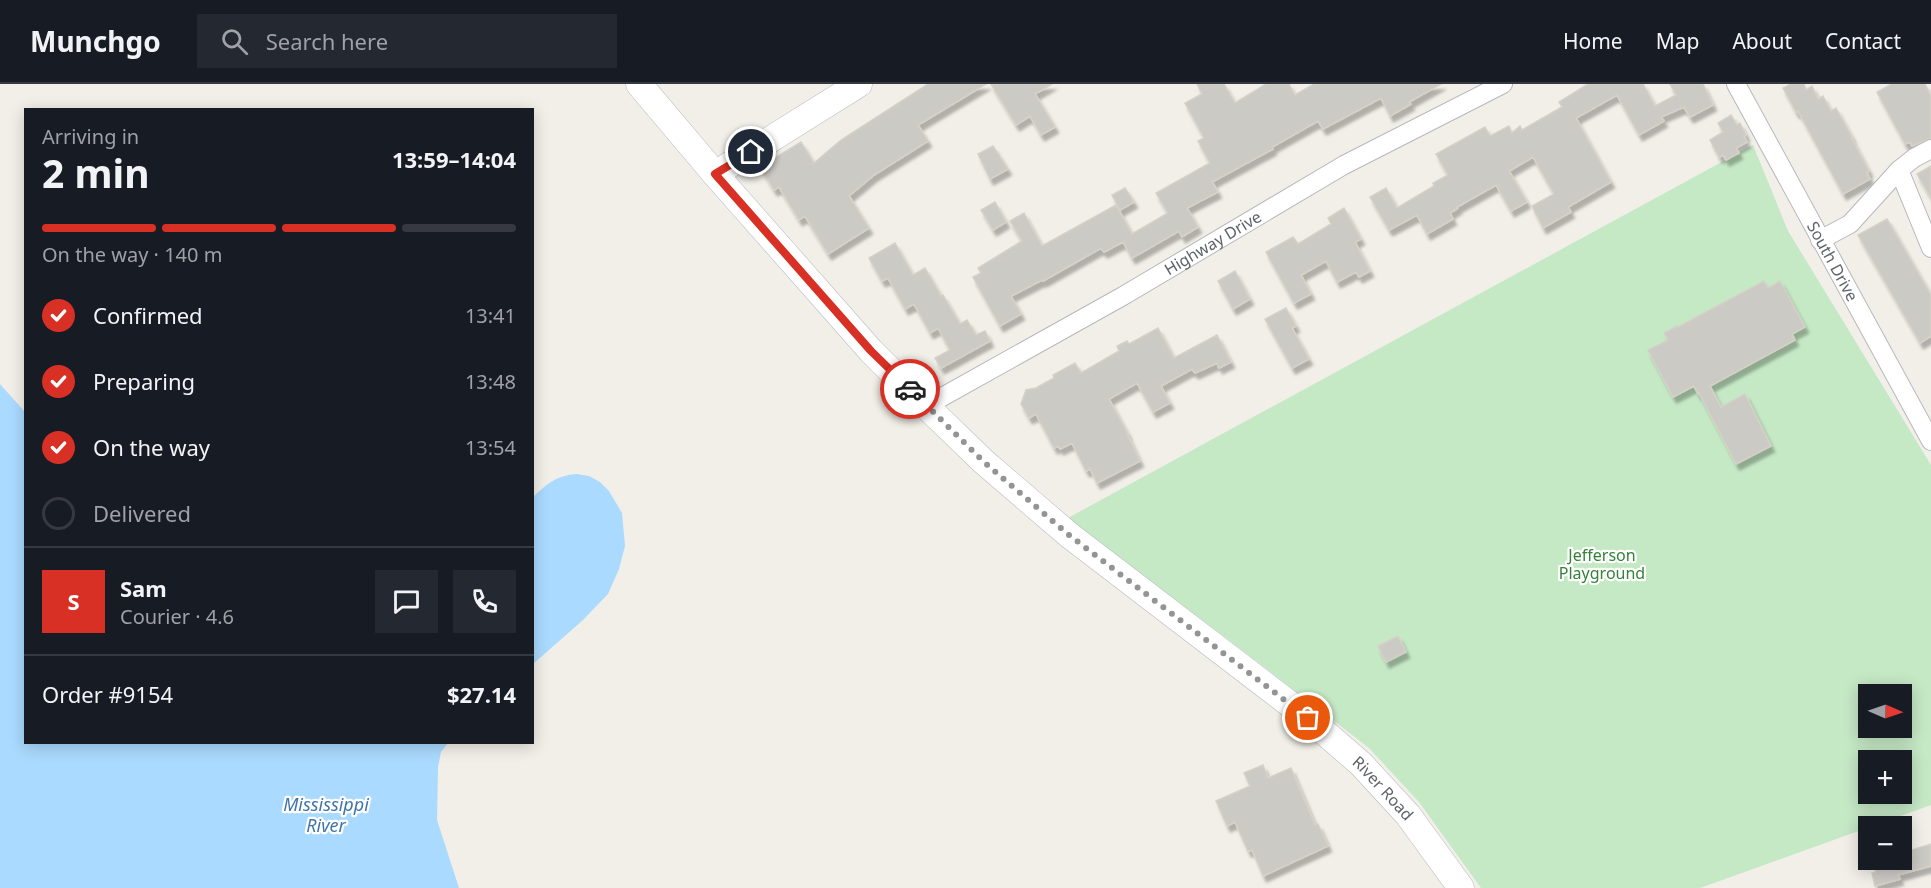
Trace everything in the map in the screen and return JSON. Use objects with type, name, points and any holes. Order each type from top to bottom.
[{"type":"main road","name":"River Road","points":[[639,84],[871,351],[926,406],[984,462],[1069,535],[1308,718],[1361,764],[1408,816],[1461,888]]},
{"type":"main road","points":[[715,174],[858,84]]},
{"type":"street","name":"Highway Drive","points":[[926,406],[1123,296],[1344,165],[1503,84]]},
{"type":"street","name":"South Drive","points":[[1736,84],[1931,441]]},
{"type":"street","points":[[1820,240],[1850,224],[1899,170],[1914,158],[1931,149]]},
{"type":"street","points":[[1899,170],[1931,248]]},
{"type":"green space","name":"Jefferson Playground","points":[[1753,145],[1788,231],[1931,465],[1931,805],[1900,816],[1858,816],[1858,831],[1700,888],[1481,888],[1419,802],[1369,748],[1066,519]]},
{"type":"water","name":"Mississippi River","points":[[0,384],[24,411],[24,744],[447,744],[441,752],[438,767],[437,820],[459,888],[0,888]]},
{"type":"water","points":[[577,474],[589,476],[609,491],[622,513],[625,546],[619,569],[608,594],[583,620],[534,663],[534,496],[553,481]]},
{"type":"building","points":[[928,84],[986,84],[918,125],[928,141],[874,175],[849,196],[869,228],[828,254],[805,216],[799,220],[779,187],[774,190],[760,167],[801,142],[814,163],[841,140]]},
{"type":"building","points":[[991,84],[1052,84],[1035,94],[1055,127],[1041,135],[1030,116],[1016,125]]},
{"type":"building","points":[[1197,84],[1224,84],[1235,103],[1266,84],[1289,84],[1295,95],[1314,84],[1441,84],[1390,116],[1381,98],[1323,129],[1318,121],[1272,147],[1273,149],[1212,182],[1218,192],[1187,208],[1198,227],[1182,237],[1179,231],[1132,258],[1123,242],[1104,252],[1101,248],[1043,281],[1011,296],[1021,314],[1000,326],[973,277],[981,273],[978,268],[1022,241],[1010,221],[1024,213],[1042,246],[1116,205],[1132,234],[1168,213],[1156,193],[1210,163],[1198,141],[1204,138],[1185,103],[1202,94]]},
{"type":"building","points":[[1588,84],[1643,84],[1655,106],[1676,95],[1670,84],[1703,84],[1713,105],[1690,117],[1684,107],[1661,117],[1664,121],[1639,135],[1617,95],[1576,118],[1611,182],[1568,207],[1571,212],[1543,228],[1532,206],[1554,194],[1533,157],[1509,171],[1527,202],[1511,211],[1496,185],[1457,207],[1450,213],[1453,219],[1427,234],[1417,215],[1389,230],[1370,197],[1386,188],[1397,208],[1448,175],[1436,154],[1485,127],[1490,136],[1509,126],[1512,133],[1520,126],[1522,130],[1562,107],[1559,102]]},
{"type":"building","points":[[1791,84],[1804,84],[1806,90],[1812,86],[1818,99],[1823,96],[1831,111],[1836,108],[1869,171],[1867,172],[1870,179],[1843,194],[1783,88]]},
{"type":"building","points":[[1892,84],[1925,84],[1931,96],[1931,138],[1912,146],[1910,142],[1905,144],[1877,92]]},
{"type":"building","points":[[1731,115],[1737,125],[1740,123],[1747,142],[1736,148],[1739,153],[1726,160],[1723,155],[1719,157],[1710,140],[1723,132],[1718,123]]},
{"type":"building","points":[[993,146],[1008,169],[990,179],[978,154]]},
{"type":"building","points":[[1931,166],[1931,198],[1917,174]]},
{"type":"building","points":[[1125,188],[1134,202],[1120,210],[1112,195]]},
{"type":"building","points":[[995,202],[1006,222],[993,230],[981,210]]},
{"type":"building","points":[[1344,208],[1361,239],[1355,242],[1370,271],[1359,277],[1356,272],[1337,282],[1326,261],[1301,275],[1311,294],[1294,303],[1266,252],[1293,237],[1298,244],[1331,224],[1328,218]]},
{"type":"building","points":[[1887,219],[1931,295],[1931,336],[1920,343],[1858,235]]},
{"type":"building","points":[[895,243],[913,275],[925,268],[960,324],[967,320],[976,335],[985,331],[990,341],[941,368],[935,358],[950,350],[938,328],[930,333],[914,304],[905,309],[888,278],[882,281],[869,258]]},
{"type":"building","points":[[1235,271],[1250,299],[1233,309],[1218,281]]},
{"type":"building","points":[[1764,281],[1768,288],[1780,281],[1805,327],[1792,334],[1795,340],[1710,386],[1721,407],[1745,394],[1771,446],[1736,464],[1694,386],[1673,397],[1648,350],[1668,340],[1664,333]]},
{"type":"building","points":[[1286,308],[1296,326],[1292,328],[1309,359],[1292,368],[1265,319]]},
{"type":"building","points":[[1158,328],[1174,358],[1217,335],[1231,362],[1219,368],[1217,363],[1195,373],[1192,369],[1161,386],[1170,403],[1153,412],[1137,383],[1109,399],[1140,461],[1097,483],[1090,469],[1086,471],[1072,443],[1060,449],[1058,446],[1054,448],[1036,414],[1029,418],[1021,404],[1026,390],[1036,388],[1075,363],[1081,373],[1119,351],[1117,346],[1127,341],[1129,344]]},
{"type":"building","points":[[1398,636],[1406,652],[1386,662],[1378,646]]},
{"type":"building","points":[[1263,765],[1268,778],[1291,768],[1315,825],[1318,824],[1328,846],[1263,876],[1252,850],[1248,851],[1235,822],[1227,826],[1216,801],[1250,786],[1244,773]]},
{"type":"building","points":[[1931,844],[1931,866],[1898,875],[1900,879],[1875,886],[1872,873],[1876,872],[1875,870],[1912,870],[1912,850]]},
{"type":"way so far","points":[[910,389],[984,462],[1069,535],[1308,718]]},
{"type":"route","points":[[751,152],[715,174],[871,351],[910,389]]}]
